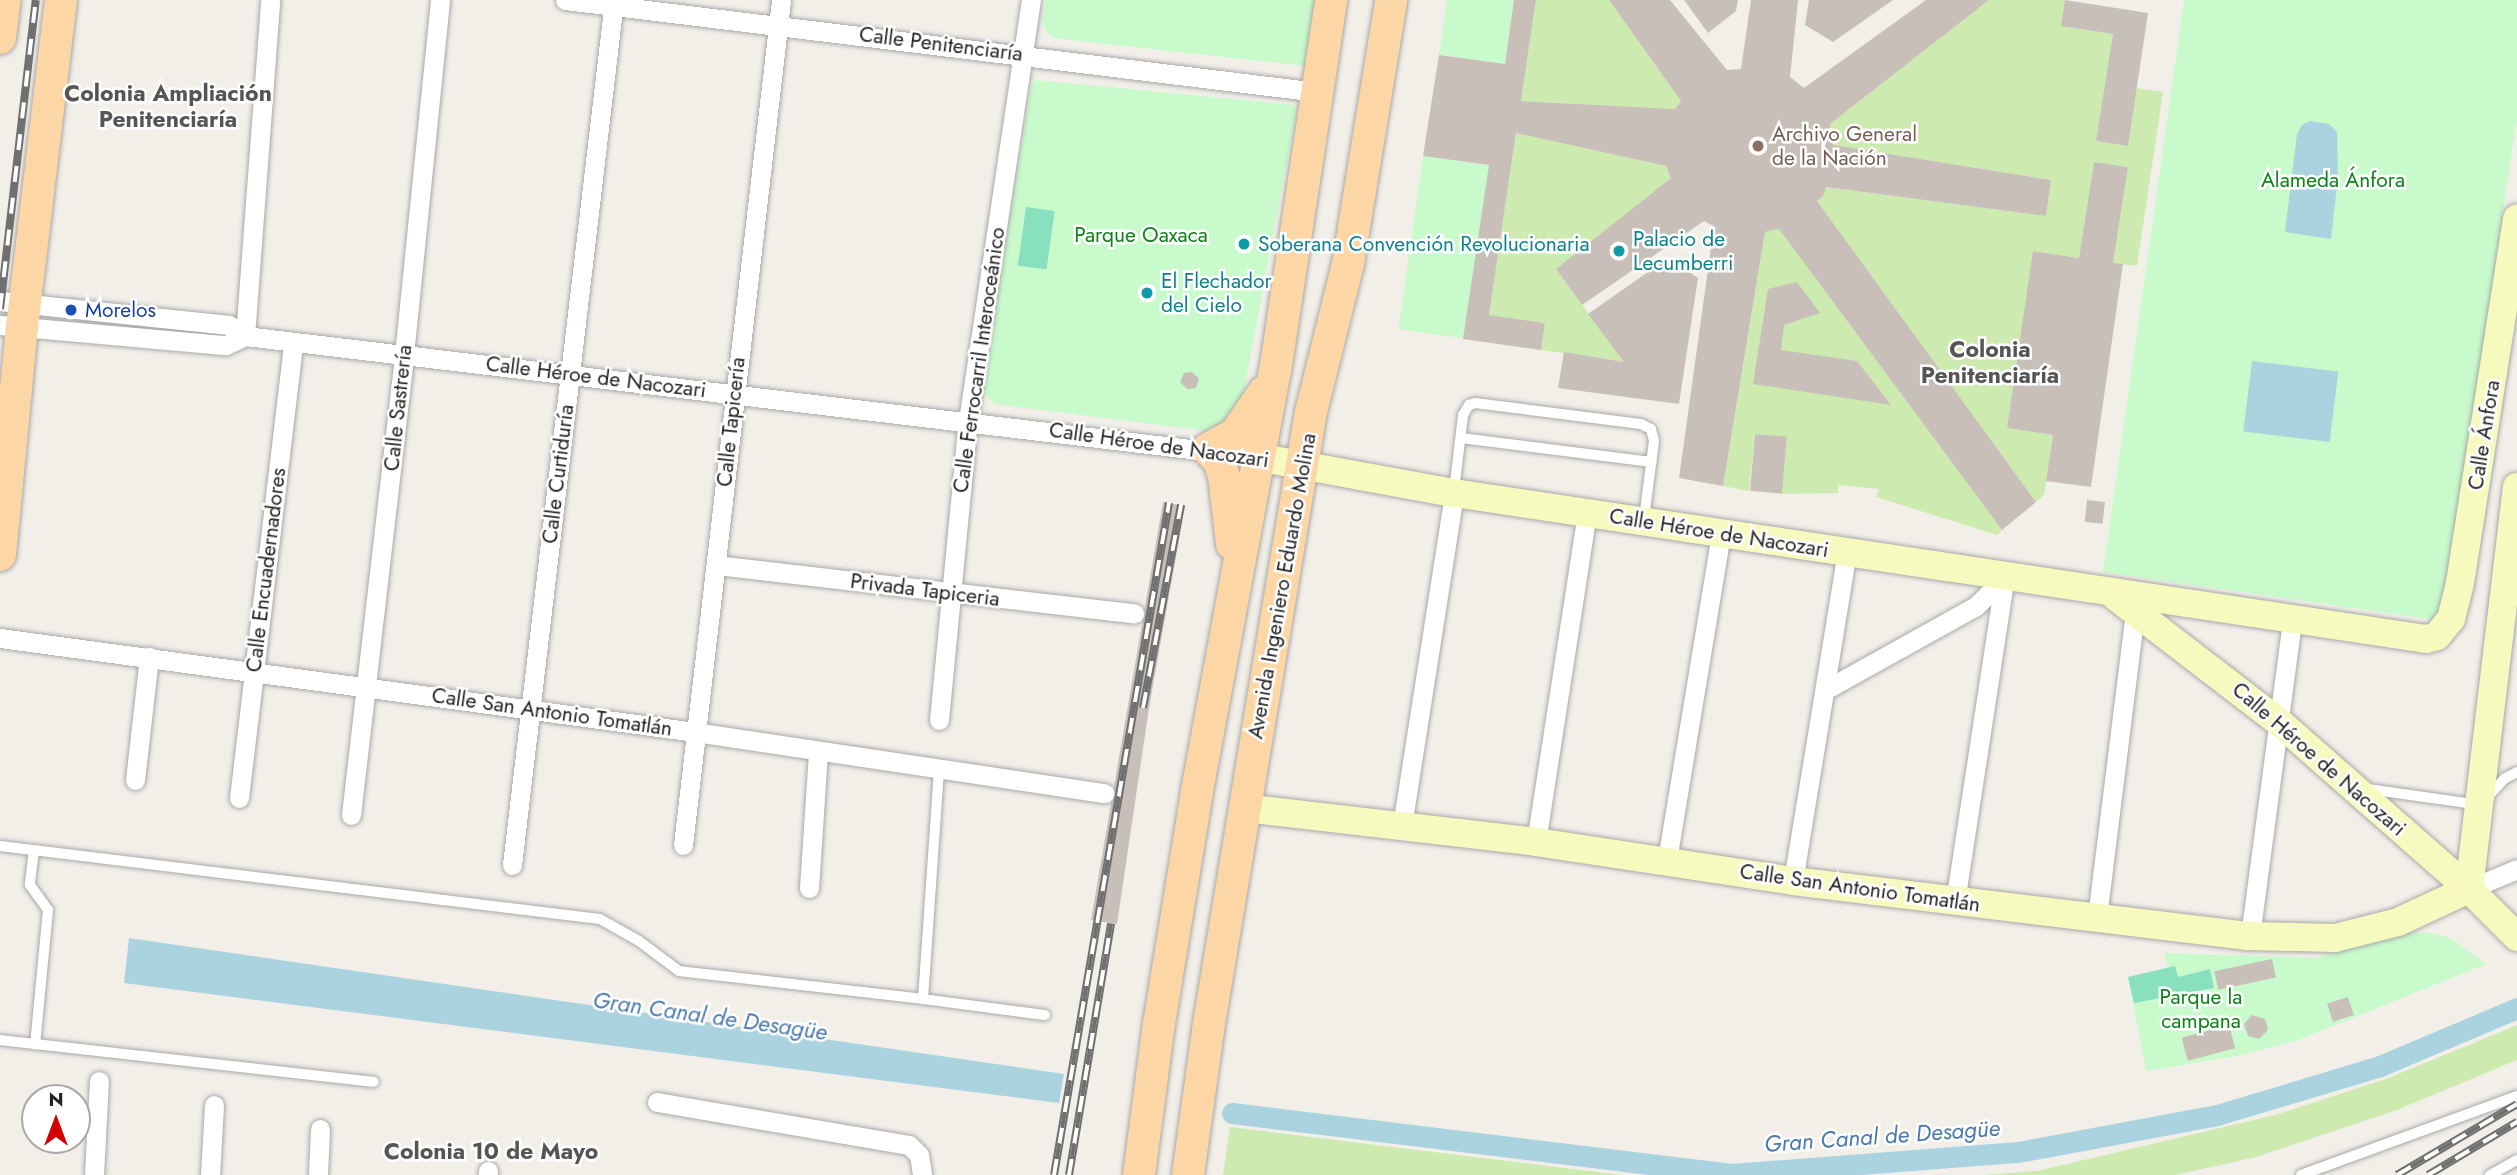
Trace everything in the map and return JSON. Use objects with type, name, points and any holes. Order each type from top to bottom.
[{"type":"main road","points":[[0,38],[5,0]]},
{"type":"main road","points":[[0,555],[12,314],[61,0]]},
{"type":"main road","points":[[1139,1175],[1159,1024],[1236,574],[1275,372],[1331,0]]},
{"type":"main road","name":"Avenida Ingeniero Eduardo Molina","points":[[1190,1161],[1208,1030],[1302,465],[1348,264],[1391,0]]},
{"type":"main road","points":[[1236,574],[1224,476],[1219,461],[1208,449],[1235,434],[1244,424],[1275,372]]},
{"type":"street","points":[[245,336],[271,0]]},
{"type":"street","name":"Calle Sastrería","points":[[351,815],[404,355],[440,0]]},
{"type":"street","name":"Calle Penitenciaría","points":[[565,0],[614,3],[1317,92]]},
{"type":"street","name":"Calle Tapicería","points":[[683,845],[781,0]]},
{"type":"street","name":"Calle Ferrocarril Interoceánico","points":[[939,720],[968,421],[1031,0]]},
{"type":"street","name":"Calle Curtiduría","points":[[512,864],[614,3]]},
{"type":"street","name":"Calle Ánfora","points":[[2426,639],[2437,636],[2451,619],[2460,583],[2517,218]]},
{"type":"street","name":"Calle Héroe de Nacozari","points":[[12,314],[226,345],[245,336],[1208,449],[1454,493],[2292,621],[2426,639]]},
{"type":"street","name":"Calle Encuadernadores","points":[[239,798],[293,342]]},
{"type":"street","name":"Calle Ánfora","points":[[2469,889],[2503,586],[2517,487]]},
{"type":"street","points":[[1402,826],[1454,493]]},
{"type":"street","points":[[1536,842],[1587,513]]},
{"type":"street","points":[[1667,860],[1721,534]]},
{"type":"street","points":[[1793,881],[1847,553]]},
{"type":"street","name":"Privada Tapiceria","points":[[716,565],[1134,613]]},
{"type":"street","points":[[1825,690],[1976,606],[2005,577]]},
{"type":"street","points":[[1955,902],[2005,577]]},
{"type":"street","points":[[2460,583],[2503,586]]},
{"type":"street","name":"Calle Héroe de Nacozari","points":[[2111,593],[2279,722],[2469,889],[2517,936]]},
{"type":"street","points":[[2097,917],[2134,611]]},
{"type":"street","points":[[2250,936],[2292,621]]},
{"type":"street","name":"Calle San Antonio Tomatlán","points":[[0,638],[695,732],[1104,793]]},
{"type":"street","points":[[135,780],[149,657]]},
{"type":"street","points":[[809,888],[818,751]]},
{"type":"street","name":"Calle San Antonio Tomatlán","points":[[1244,808],[1536,842],[1793,881],[1955,902],[2250,936],[2335,938],[2398,922],[2469,889]]},
{"type":"street","points":[[2469,889],[2517,869]]},
{"type":"street","points":[[94,1175],[99,1081]]},
{"type":"street","points":[[657,1102],[909,1145],[919,1155],[922,1175]]},
{"type":"street","points":[[210,1175],[214,1105]]},
{"type":"street","points":[[318,1175],[320,1129]]},
{"type":"lane","points":[[1454,493],[1465,410],[1480,402],[1641,424],[1653,435],[1643,522]]},
{"type":"lane","points":[[1461,438],[1651,463]]},
{"type":"lane","points":[[923,999],[939,770]]},
{"type":"lane","points":[[2353,787],[2480,805],[2504,779],[2517,772]]},
{"type":"lane","points":[[0,846],[600,919],[639,942],[679,971],[1045,1015]]},
{"type":"lane","points":[[33,850],[30,885],[48,910],[35,1044]]},
{"type":"lane","points":[[0,1040],[374,1082]]},
{"type":"lane","points":[[2301,1175],[2517,1096]]},
{"type":"lane","points":[[2490,1175],[2517,1160]]},
{"type":"green space","points":[[1046,0],[1317,0],[1306,66],[1052,38],[1042,25]]},
{"type":"green space","points":[[1447,0],[1514,0],[1505,64],[1439,55]]},
{"type":"green space","points":[[1536,0],[1609,0],[1681,101],[1675,109],[1521,101]]},
{"type":"green space","points":[[1989,0],[2065,0],[2062,26],[2113,34],[2097,141],[2128,146],[2136,88],[2163,92],[2137,266],[2113,263],[2128,167],[2094,162],[2079,258],[2034,251],[2007,428],[2053,435],[2044,495],[2036,502],[1817,201],[1824,195],[1826,187],[2046,216],[2051,180],[1833,145],[1830,124]]},
{"type":"green space","name":"Alameda Ánfora","points":[[2184,0],[2517,0],[2517,117],[2445,609],[2439,617],[2431,619],[2103,572]]},
{"type":"green space","name":"Parque Oaxaca","points":[[1036,80],[1294,105],[1297,109],[1242,400],[1216,432],[995,404],[984,394],[983,386],[1031,87]]},
{"type":"green space","points":[[1516,133],[1666,166],[1671,178],[1556,269],[1624,362],[1541,350],[1545,323],[1489,315]]},
{"type":"green space","points":[[1423,156],[1489,165],[1465,339],[1399,329]]},
{"type":"green space","points":[[1026,207],[1055,211],[1047,269],[1018,265]]},
{"type":"green space","points":[[1779,229],[2002,530],[1997,535],[1876,497],[1879,489],[1838,485],[1838,493],[1781,494],[1787,437],[1755,434],[1749,491],[1723,486],[1765,232]]},
{"type":"green space","name":"Parque la campana","points":[[2403,932],[2433,933],[2452,939],[2486,964],[2296,1041],[2241,1055],[2146,1071],[2128,977],[2168,968],[2164,953],[2316,958]]},
{"type":"green space","points":[[2175,966],[2178,977],[2210,969],[2214,988],[2134,1003],[2128,977]]},
{"type":"green space","points":[[2517,1025],[2517,1060],[2397,1110],[2256,1157],[2176,1175],[1982,1175],[2037,1171],[2275,1115],[2386,1079]]},
{"type":"green space","points":[[1230,1127],[1621,1175],[1223,1175]]},
{"type":"water","points":[[2310,121],[2329,124],[2337,132],[2338,177],[2331,239],[2285,232],[2297,134],[2302,125]]},
{"type":"water","points":[[2252,361],[2338,372],[2330,442],[2243,431]]},
{"type":"water","points":[[129,938],[1064,1074],[1059,1103],[124,983]]},
{"type":"building","name":"Palacio de Lecumberri","points":[[1514,0],[1536,0],[1521,101],[1675,109],[1681,101],[1609,0],[1670,0],[1727,70],[1741,69],[1751,0],[1798,0],[1790,77],[1804,88],[1926,0],[1989,0],[1830,124],[1833,145],[2051,180],[2046,216],[1826,187],[1824,195],[1817,201],[2036,502],[2002,530],[1779,229],[1765,232],[1723,486],[1679,478],[1714,226],[1704,221],[1582,305],[1556,269],[1671,178],[1666,166],[1516,133],[1489,315],[1545,323],[1541,350],[1463,339],[1489,165],[1423,156],[1439,55],[1505,64]]},
{"type":"building","points":[[1684,0],[1738,0],[1736,11],[1708,33]]},
{"type":"building","points":[[1809,0],[1893,0],[1833,42],[1805,25]]},
{"type":"building","points":[[2065,0],[2148,13],[2128,146],[2096,141],[2113,34],[2061,26]]},
{"type":"building","points":[[2094,162],[2128,167],[2113,263],[2123,264],[2091,487],[2046,481],[2053,435],[2007,428],[2033,251],[2079,258]]},
{"type":"building","points":[[1668,258],[1698,278],[1679,404],[1558,388],[1564,352],[1624,362],[1588,314]]},
{"type":"building","points":[[1797,282],[1820,313],[1784,325],[1781,350],[1857,361],[1891,405],[1753,384],[1768,289]]},
{"type":"building","points":[[1192,372],[1199,379],[1196,388],[1187,389],[1180,382],[1184,373]]},
{"type":"building","points":[[1755,434],[1787,437],[1782,494],[1750,491]]},
{"type":"building","points":[[2087,500],[2105,502],[2103,524],[2085,522]]},
{"type":"building","points":[[1163,502],[1185,506],[1149,708],[1117,924],[1091,920]]},
{"type":"building","points":[[2272,959],[2276,978],[2218,990],[2214,971]]},
{"type":"building","points":[[2348,997],[2354,1015],[2333,1022],[2327,1004]]},
{"type":"building","points":[[2252,1015],[2265,1019],[2268,1030],[2259,1039],[2248,1036],[2244,1024]]},
{"type":"building","points":[[2229,1025],[2235,1048],[2188,1061],[2182,1038]]},
{"type":"waterway","name":"Gran Canal de Desagüe","points":[[1232,1113],[1731,1174],[2018,1152],[2217,1115],[2380,1066],[2517,1008]]},
{"type":"railway","points":[[0,309],[36,0]]},
{"type":"railway","points":[[1054,1175],[1169,503]]},
{"type":"railway","points":[[1143,708],[1181,505]]},
{"type":"railway","points":[[1069,1175],[1111,923]]},
{"type":"railway","points":[[2397,1175],[2517,1104]]},
{"type":"railway","points":[[2428,1175],[2517,1122]]},
{"type":"place","name":"Archivo General de la Nación","points":[[1758,146]]},
{"type":"place","name":"Soberana Convención Revolucionaria","points":[[1244,244]]},
{"type":"place","name":"Palacio de Lecumberri","points":[[1619,251]]},
{"type":"place","name":"El Flechador del Cielo","points":[[1147,293]]},
{"type":"place","name":"Morelos","points":[[71,310]]},
{"type":"district","name":"Colonia Ampliación Penitenciaría","points":[[168,106]]},
{"type":"district","name":"Colonia Penitenciaría","points":[[1990,362]]},
{"type":"district","name":"Colonia 10 de Mayo","points":[[491,1151]]}]
